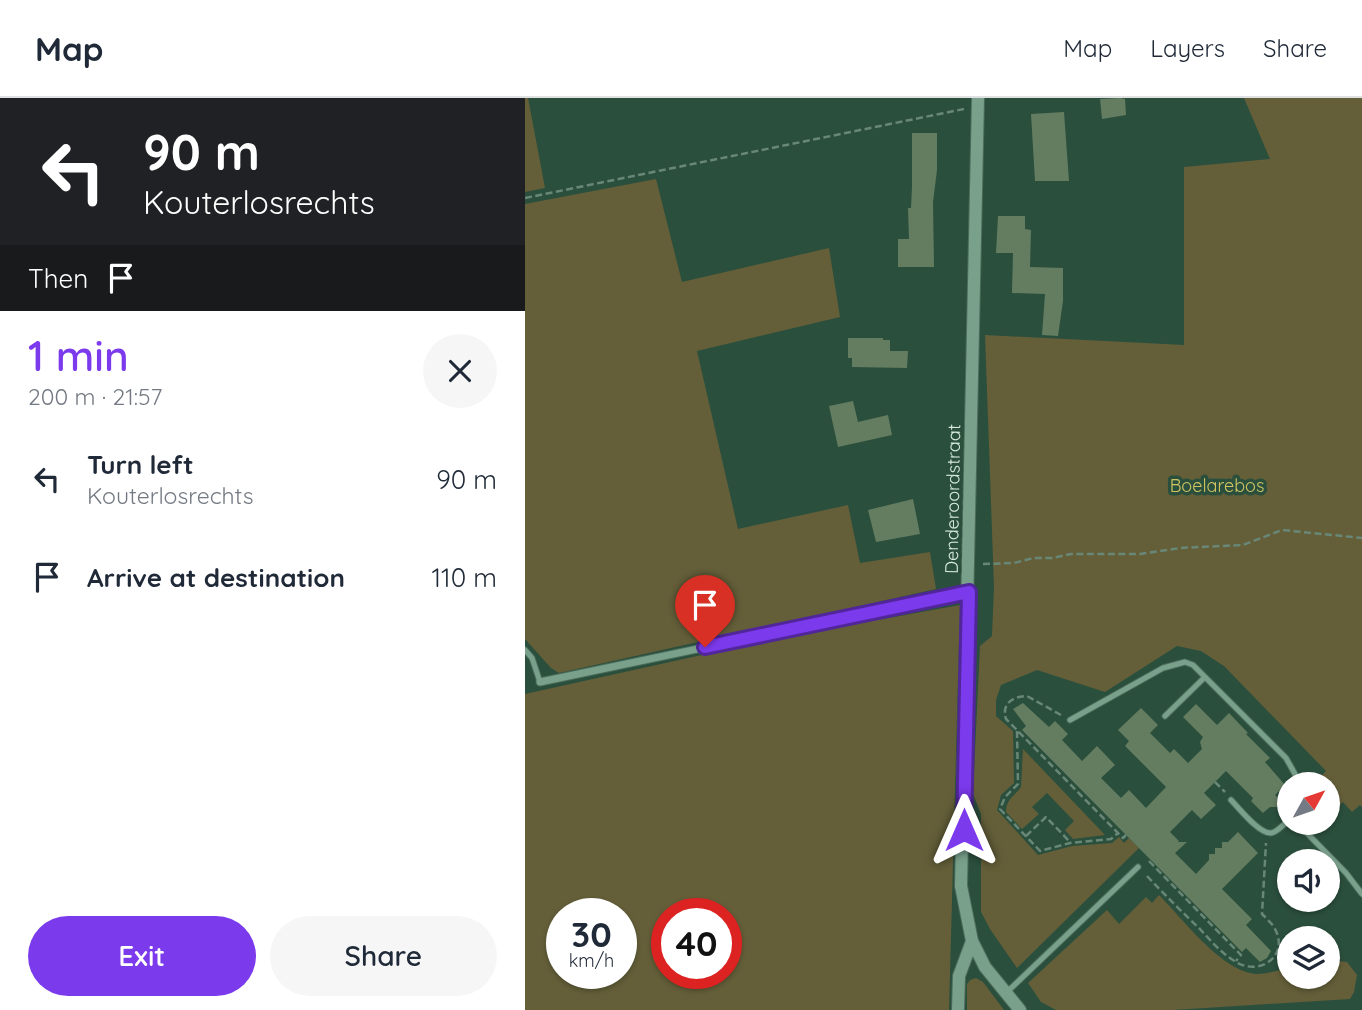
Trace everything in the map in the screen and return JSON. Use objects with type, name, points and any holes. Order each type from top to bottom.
[{"type":"street","name":"Denderoordstraat","points":[[978,102],[961,886],[972,940],[985,967],[1020,1010]]},
{"type":"street","points":[[540,681],[969,592]]},
{"type":"street","points":[[958,1010],[959,976],[972,940]]},
{"type":"lane","points":[[525,650],[533,658],[540,681]]},
{"type":"lane","points":[[1070,720],[1173,664],[1185,662],[1205,677],[1286,758],[1294,772]]},
{"type":"lane","points":[[1165,716],[1205,677]]},
{"type":"lane","points":[[1231,800],[1260,830],[1267,833],[1277,831]]},
{"type":"lane","points":[[1309,835],[1346,873],[1362,894]]},
{"type":"lane","points":[[1006,993],[1138,867]]},
{"type":"path","points":[[525,198],[978,102]]},
{"type":"path","points":[[969,565],[1071,554],[1140,554],[1180,548],[1243,544],[1282,530],[1362,538]]},
{"type":"path","points":[[1070,720],[1027,696],[1017,696],[1008,703],[1004,714],[1017,731],[1123,838],[1126,835]]},
{"type":"path","points":[[1017,731],[1018,785],[1005,797],[1000,809],[1025,836],[1040,851],[1070,843],[1111,839],[1118,833]]},
{"type":"path","points":[[1025,836],[1046,817],[1070,843]]},
{"type":"path","points":[[1138,867],[1222,952],[1235,961],[1255,968],[1262,967],[1278,951],[1276,931],[1262,914],[1267,833]]},
{"type":"path","points":[[1146,859],[1241,955],[1235,961]]},
{"type":"green space","points":[[525,98],[528,98],[545,188],[525,192]]},
{"type":"green space","name":"Boelarebos","points":[[1244,98],[1362,98],[1362,807],[1360,805],[1352,812],[1343,802],[1341,804],[1341,772],[1325,772],[1224,666],[1201,651],[1177,646],[1105,692],[1037,670],[1001,685],[996,700],[996,716],[1013,731],[1014,783],[1001,795],[997,810],[1038,855],[1072,846],[1112,843],[1119,837],[1124,843],[1129,838],[1139,848],[1017,968],[981,912],[981,814],[973,794],[980,646],[992,636],[994,587],[985,335],[1184,345],[1184,167],[1270,159]]},
{"type":"green space","points":[[656,179],[682,282],[829,248],[840,317],[697,351],[738,529],[848,505],[860,563],[930,552],[936,589],[559,673],[551,668],[525,639],[525,204]]},
{"type":"green space","points":[[960,605],[949,1010],[525,1010],[525,694],[779,638]]},
{"type":"green space","points":[[1023,749],[1105,835],[1073,839],[1065,830],[1074,821],[1047,793],[1032,807],[1039,814],[1022,829],[1006,812],[1006,808],[1021,787]]},
{"type":"green space","points":[[1159,895],[1204,943],[1230,964],[1257,974],[1277,971],[1277,989],[1340,989],[1340,961],[1347,962],[1357,975],[1354,992],[1350,999],[1173,1010],[1056,1010],[1041,1002],[1028,983],[1107,910],[1119,924],[1146,897],[1152,903]]},
{"type":"green space","points":[[976,978],[983,982],[1004,1010],[967,1010],[967,984]]},
{"type":"building","points":[[1100,99],[1125,99],[1126,115],[1102,119]]},
{"type":"building","points":[[1064,112],[1069,181],[1035,181],[1031,114]]},
{"type":"building","points":[[912,133],[937,133],[937,170],[933,202],[934,267],[898,267],[898,239],[909,239]]},
{"type":"building","points":[[998,216],[1025,216],[1025,229],[1031,230],[1030,267],[1063,268],[1063,301],[1058,336],[1042,335],[1045,294],[1012,293],[1013,253],[996,253]]},
{"type":"building","points":[[848,338],[890,340],[890,351],[908,351],[907,368],[852,367],[852,358],[848,358]]},
{"type":"building","points":[[853,401],[858,422],[888,415],[892,435],[838,447],[829,406]]},
{"type":"building","points":[[913,499],[920,534],[876,542],[868,510]]},
{"type":"building","points":[[1023,703],[1049,727],[1055,721],[1068,734],[1062,740],[1082,761],[1097,746],[1115,765],[1101,778],[1121,798],[1129,790],[1146,808],[1166,787],[1125,746],[1129,741],[1118,730],[1141,708],[1158,725],[1150,733],[1170,753],[1174,749],[1188,763],[1202,749],[1200,742],[1203,737],[1183,717],[1196,704],[1217,725],[1229,713],[1270,758],[1265,762],[1277,776],[1277,807],[1270,807],[1263,813],[1251,801],[1253,798],[1226,771],[1204,793],[1216,805],[1201,819],[1192,810],[1170,832],[1178,842],[1187,842],[1175,853],[1196,874],[1209,860],[1209,854],[1215,854],[1215,848],[1222,848],[1222,842],[1228,842],[1238,832],[1258,853],[1222,889],[1252,919],[1246,925],[1271,951],[1267,958],[1260,962],[1246,948],[1242,952],[1022,730],[1026,726],[1013,709]]},
{"type":"route","points":[[705,647],[969,592],[964,830]]}]
